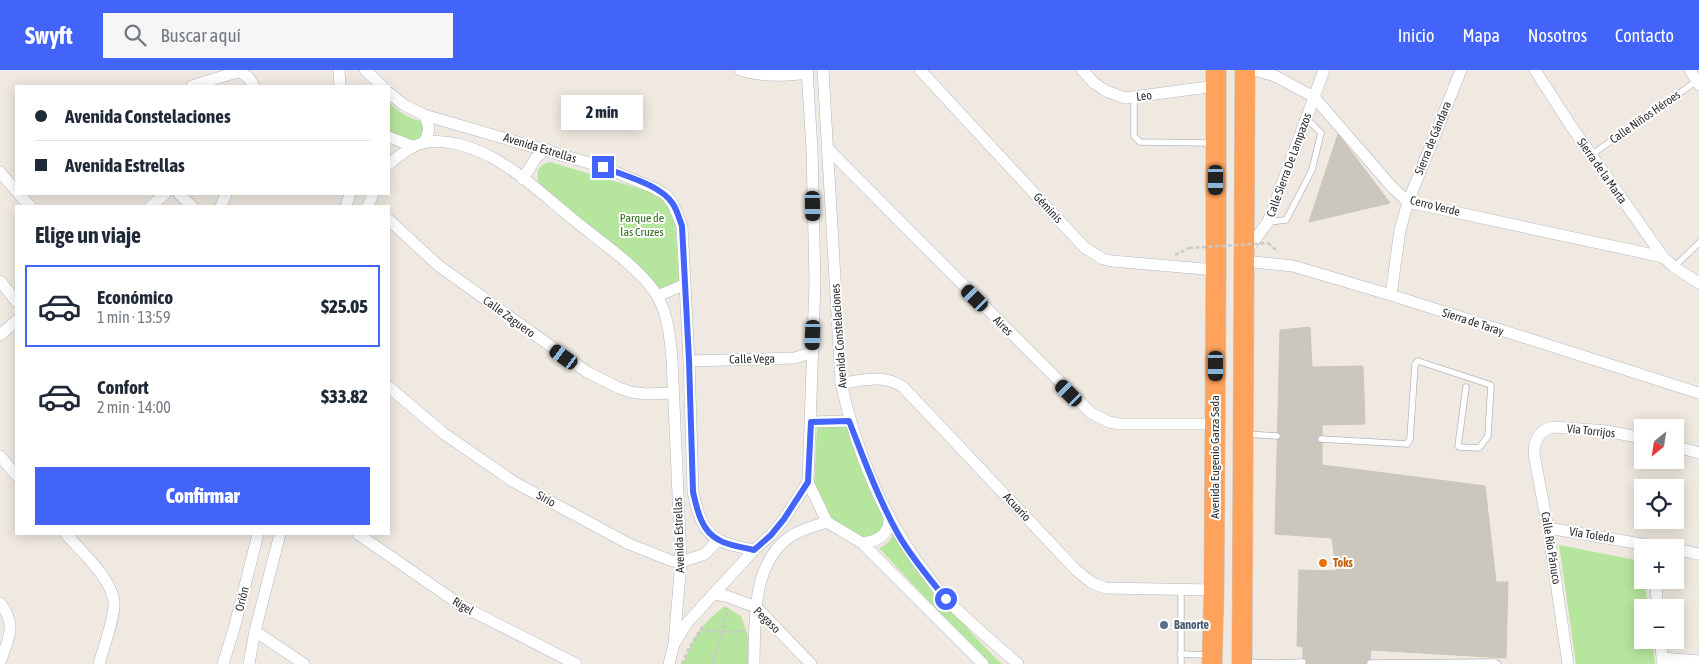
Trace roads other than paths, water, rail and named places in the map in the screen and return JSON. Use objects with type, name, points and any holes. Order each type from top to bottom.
[{"type":"highway","points":[[1242,663],[1245,70]]},
{"type":"highway","name":"Avenida Eugenio Garza Sada","points":[[1212,660],[1214,590],[1216,78]]},
{"type":"street","points":[[340,85],[343,70]]},
{"type":"street","points":[[365,70],[381,85]]},
{"type":"street","points":[[740,70],[770,76],[808,72]]},
{"type":"street","name":"Avenida Constelaciones","points":[[823,70],[840,383],[849,421],[870,474],[898,535],[911,554],[946,599],[1018,664]]},
{"type":"street","name":"Géminis","points":[[920,70],[1085,248],[1112,262],[1216,270]]},
{"type":"street","name":"Leo","points":[[1082,70],[1106,91],[1125,98],[1134,98],[1216,78]]},
{"type":"street","name":"Cerro Verde","points":[[1254,70],[1275,76],[1314,97],[1392,187],[1408,202],[1663,257]]},
{"type":"street","name":"Calle Sierra De Lampazos","points":[[1244,258],[1268,222],[1324,70]]},
{"type":"street","name":"Sierra de Gándara","points":[[1391,296],[1400,230],[1408,202],[1461,70]]},
{"type":"street","name":"Sierra de la Marta","points":[[1535,70],[1591,155],[1663,257],[1674,267]]},
{"type":"street","points":[[1690,70],[1698,82]]},
{"type":"street","points":[[195,85],[237,72],[244,74],[254,85]]},
{"type":"street","name":"Avenida Constelaciones","points":[[808,72],[815,282],[808,482],[827,522]]},
{"type":"street","name":"Avenida Estrellas","points":[[390,94],[404,106],[424,115],[603,167],[654,188],[666,195],[678,214],[682,226],[693,492],[701,520],[707,530],[718,540]]},
{"type":"street","points":[[390,163],[412,146],[424,142],[429,130],[424,115]]},
{"type":"street","points":[[390,137],[412,146]]},
{"type":"street","name":"Avenida Estrellas","points":[[424,142],[457,144],[471,148],[494,158],[524,179],[639,273],[657,296],[665,313],[670,334],[681,562],[674,644],[669,664]]},
{"type":"street","name":"Aires","points":[[827,148],[1090,413],[1109,422],[1119,424],[1215,424]]},
{"type":"street","points":[[524,179],[536,158],[546,149]]},
{"type":"street","points":[[0,172],[15,189]]},
{"type":"street","points":[[20,195],[29,205]]},
{"type":"street","points":[[152,205],[164,195]]},
{"type":"street","points":[[180,195],[191,205]]},
{"type":"street","name":"Calle Zaguero","points":[[390,221],[438,266],[587,372],[631,392],[645,394],[673,393]]},
{"type":"street","name":"Sierra de Taray","points":[[1244,258],[1293,266],[1699,394]]},
{"type":"street","points":[[1674,267],[1699,284]]},
{"type":"street","points":[[0,281],[15,300]]},
{"type":"street","points":[[657,296],[684,285]]},
{"type":"street","points":[[0,335],[15,322]]},
{"type":"street","name":"Calle Vega","points":[[689,360],[795,358],[813,352]]},
{"type":"street","name":"Acuario","points":[[840,383],[879,378],[896,382],[903,387],[1076,570],[1092,582],[1105,588],[1214,590]]},
{"type":"street","name":"Sirio","points":[[390,388],[443,434],[514,482],[629,544],[672,561],[681,562]]},
{"type":"street","points":[[811,422],[849,421]]},
{"type":"street","name":"Vía Torrijos","points":[[1540,433],[1546,428],[1554,427],[1607,431],[1634,436]]},
{"type":"street","name":"Calle Río Pánuco","points":[[1540,433],[1534,445],[1534,454],[1548,528],[1568,664]]},
{"type":"street","points":[[1684,449],[1699,453]]},
{"type":"street","points":[[0,456],[15,474]]},
{"type":"street","name":"Avenida Estrellas","points":[[674,644],[687,623],[754,550],[771,535],[784,519],[808,482]]},
{"type":"street","points":[[862,543],[879,539],[890,524],[889,515]]},
{"type":"street","points":[[754,664],[756,607],[763,575],[772,555],[782,543],[804,529],[827,522],[862,543],[983,664]]},
{"type":"street","name":"Vía Toledo","points":[[1548,528],[1634,543]]},
{"type":"street","points":[[67,535],[102,576],[111,590],[114,604],[99,664]]},
{"type":"street","name":"Orión","points":[[222,664],[234,629],[258,535]]},
{"type":"street","name":"Orión","points":[[249,664],[255,631],[280,535]]},
{"type":"street","name":"Rigel","points":[[359,535],[462,606],[576,664]]},
{"type":"street","points":[[681,562],[705,554],[718,540],[754,550]]},
{"type":"street","points":[[1684,552],[1699,554]]},
{"type":"street","name":"Pegaso","points":[[713,594],[726,596],[756,607],[811,664]]},
{"type":"street","points":[[0,602],[9,615],[10,625],[9,635],[0,663]]},
{"type":"street","points":[[255,631],[304,664]]},
{"type":"street","points":[[1662,661],[1699,661]]},
{"type":"lane","name":"Calle Niños Héroes","points":[[1591,155],[1698,82]]},
{"type":"lane","points":[[1134,98],[1134,136],[1140,142],[1216,144]]},
{"type":"lane","points":[[1268,222],[1286,220],[1312,170],[1321,133],[1306,118]]},
{"type":"lane","points":[[1674,267],[1699,243]]},
{"type":"lane","points":[[1322,439],[1407,444],[1410,439],[1415,364],[1418,361],[1491,385],[1488,436],[1480,448],[1458,446],[1466,387]]},
{"type":"lane","points":[[1243,433],[1277,436]]},
{"type":"lane","points":[[1181,589],[1181,664]]},
{"type":"lane","points":[[1180,654],[1212,660]]},
{"type":"lane","points":[[1242,663],[1275,664],[1303,662]]},
{"type":"lane","points":[[1370,663],[1495,662],[1498,664]]},
{"type":"place","name":"Toks","points":[[1323,563]]},
{"type":"place","name":"Banorte","points":[[1164,625]]},
{"type":"park label","name":"Parque de las Cruzes","points":[[642,225]]}]
